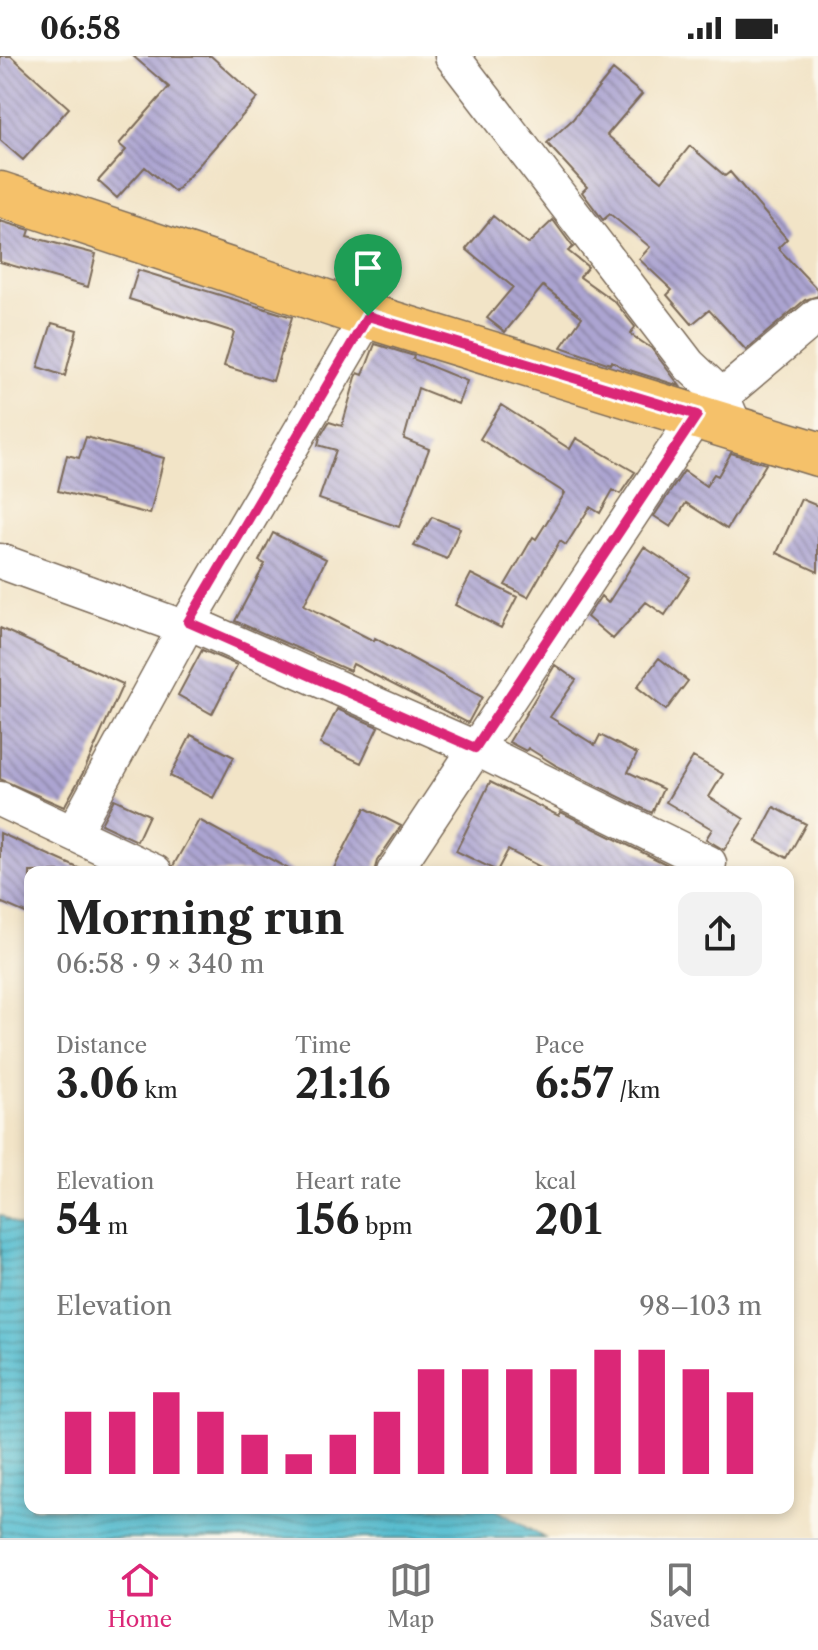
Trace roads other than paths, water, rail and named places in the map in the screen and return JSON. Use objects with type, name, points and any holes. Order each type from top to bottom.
[{"type":"main road","points":[[0,194],[368,316],[718,413],[818,454]]},
{"type":"street","points":[[452,56],[689,365],[718,413]]},
{"type":"street","points":[[398,866],[475,748],[718,413],[818,315]]},
{"type":"street","points":[[73,833],[187,625],[368,316]]},
{"type":"street","points":[[0,561],[187,625],[475,748],[709,863]]},
{"type":"street","points":[[0,799],[142,866]]},
{"type":"water","points":[[0,1215],[24,1229],[24,1514],[503,1514],[544,1538],[0,1538]]}]
